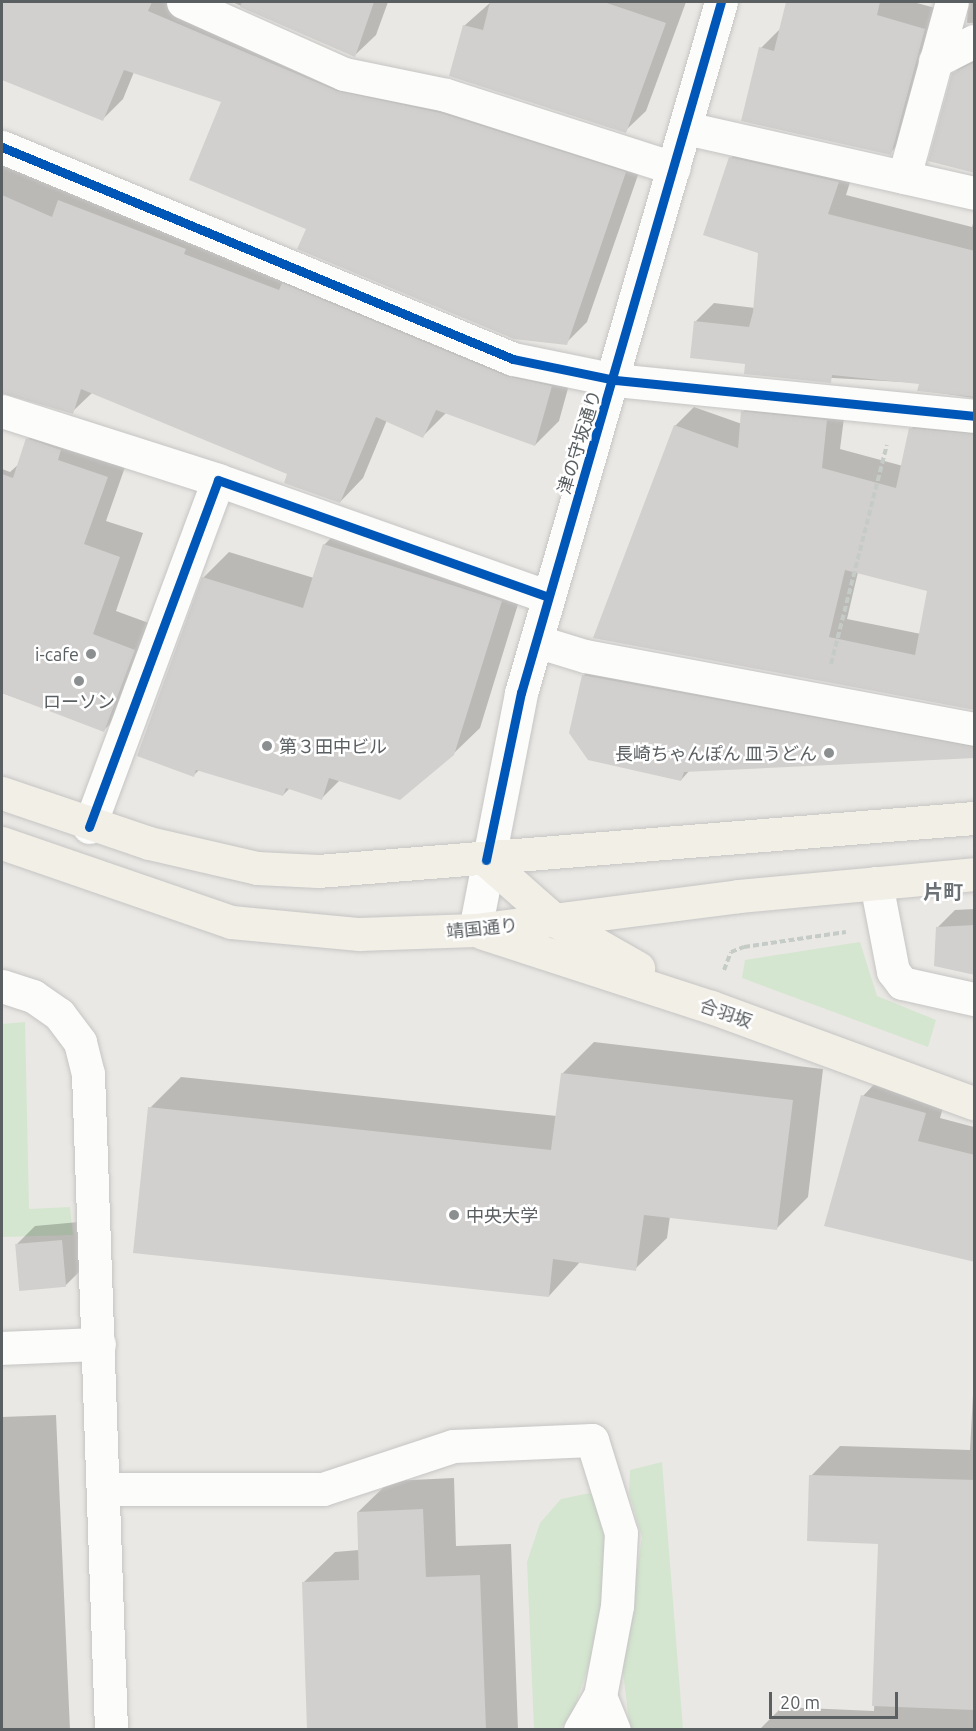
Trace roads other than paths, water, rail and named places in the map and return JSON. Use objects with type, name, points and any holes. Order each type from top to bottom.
[{"type":"main road","points":[[2,793],[88,827],[258,868],[318,871],[486,860],[975,818]]},
{"type":"main road","name":"靖国通り","points":[[2,843],[231,922],[359,934],[475,930],[739,896],[975,874]]},
{"type":"main road","points":[[486,860],[555,920],[711,1007]]},
{"type":"main road","points":[[625,961],[620,945],[635,924],[739,896]]},
{"type":"main road","name":"合羽坂","points":[[475,930],[711,1007],[975,1103]]},
{"type":"street","name":"津の守坂通り","points":[[475,930],[486,860],[536,641],[615,380],[721,2]]},
{"type":"street","points":[[904,177],[952,2]]},
{"type":"street","points":[[197,4],[344,74],[446,95],[674,168]]},
{"type":"street","points":[[935,61],[975,41]]},
{"type":"street","points":[[686,128],[975,193]]},
{"type":"street","points":[[2,147],[513,359],[615,380],[897,406],[975,416]]},
{"type":"street","points":[[2,411],[218,480],[549,597]]},
{"type":"street","points":[[88,827],[218,480]]},
{"type":"street","points":[[536,641],[585,656],[975,729]]},
{"type":"street","points":[[876,883],[893,971],[902,983],[975,999]]},
{"type":"street","points":[[2,987],[33,996],[59,1014],[80,1042],[88,1074],[111,1730]]},
{"type":"street","points":[[2,1348],[99,1344]]},
{"type":"street","points":[[104,1489],[323,1489],[453,1446],[592,1440],[621,1533],[617,1606],[600,1696],[580,1730]]},
{"type":"street","points":[[600,1696],[614,1730]]},
{"type":"place","name":"i-cafe","points":[[91,654]]},
{"type":"place","name":"ローソン","points":[[79,681]]},
{"type":"place","name":"第３田中ビル","points":[[267,746]]},
{"type":"place","name":"長崎ちゃんぽん 皿うどん","points":[[829,753]]},
{"type":"place","name":"中央大学","points":[[454,1215]]},
{"type":"district","name":"片町","points":[[943,891]]}]
